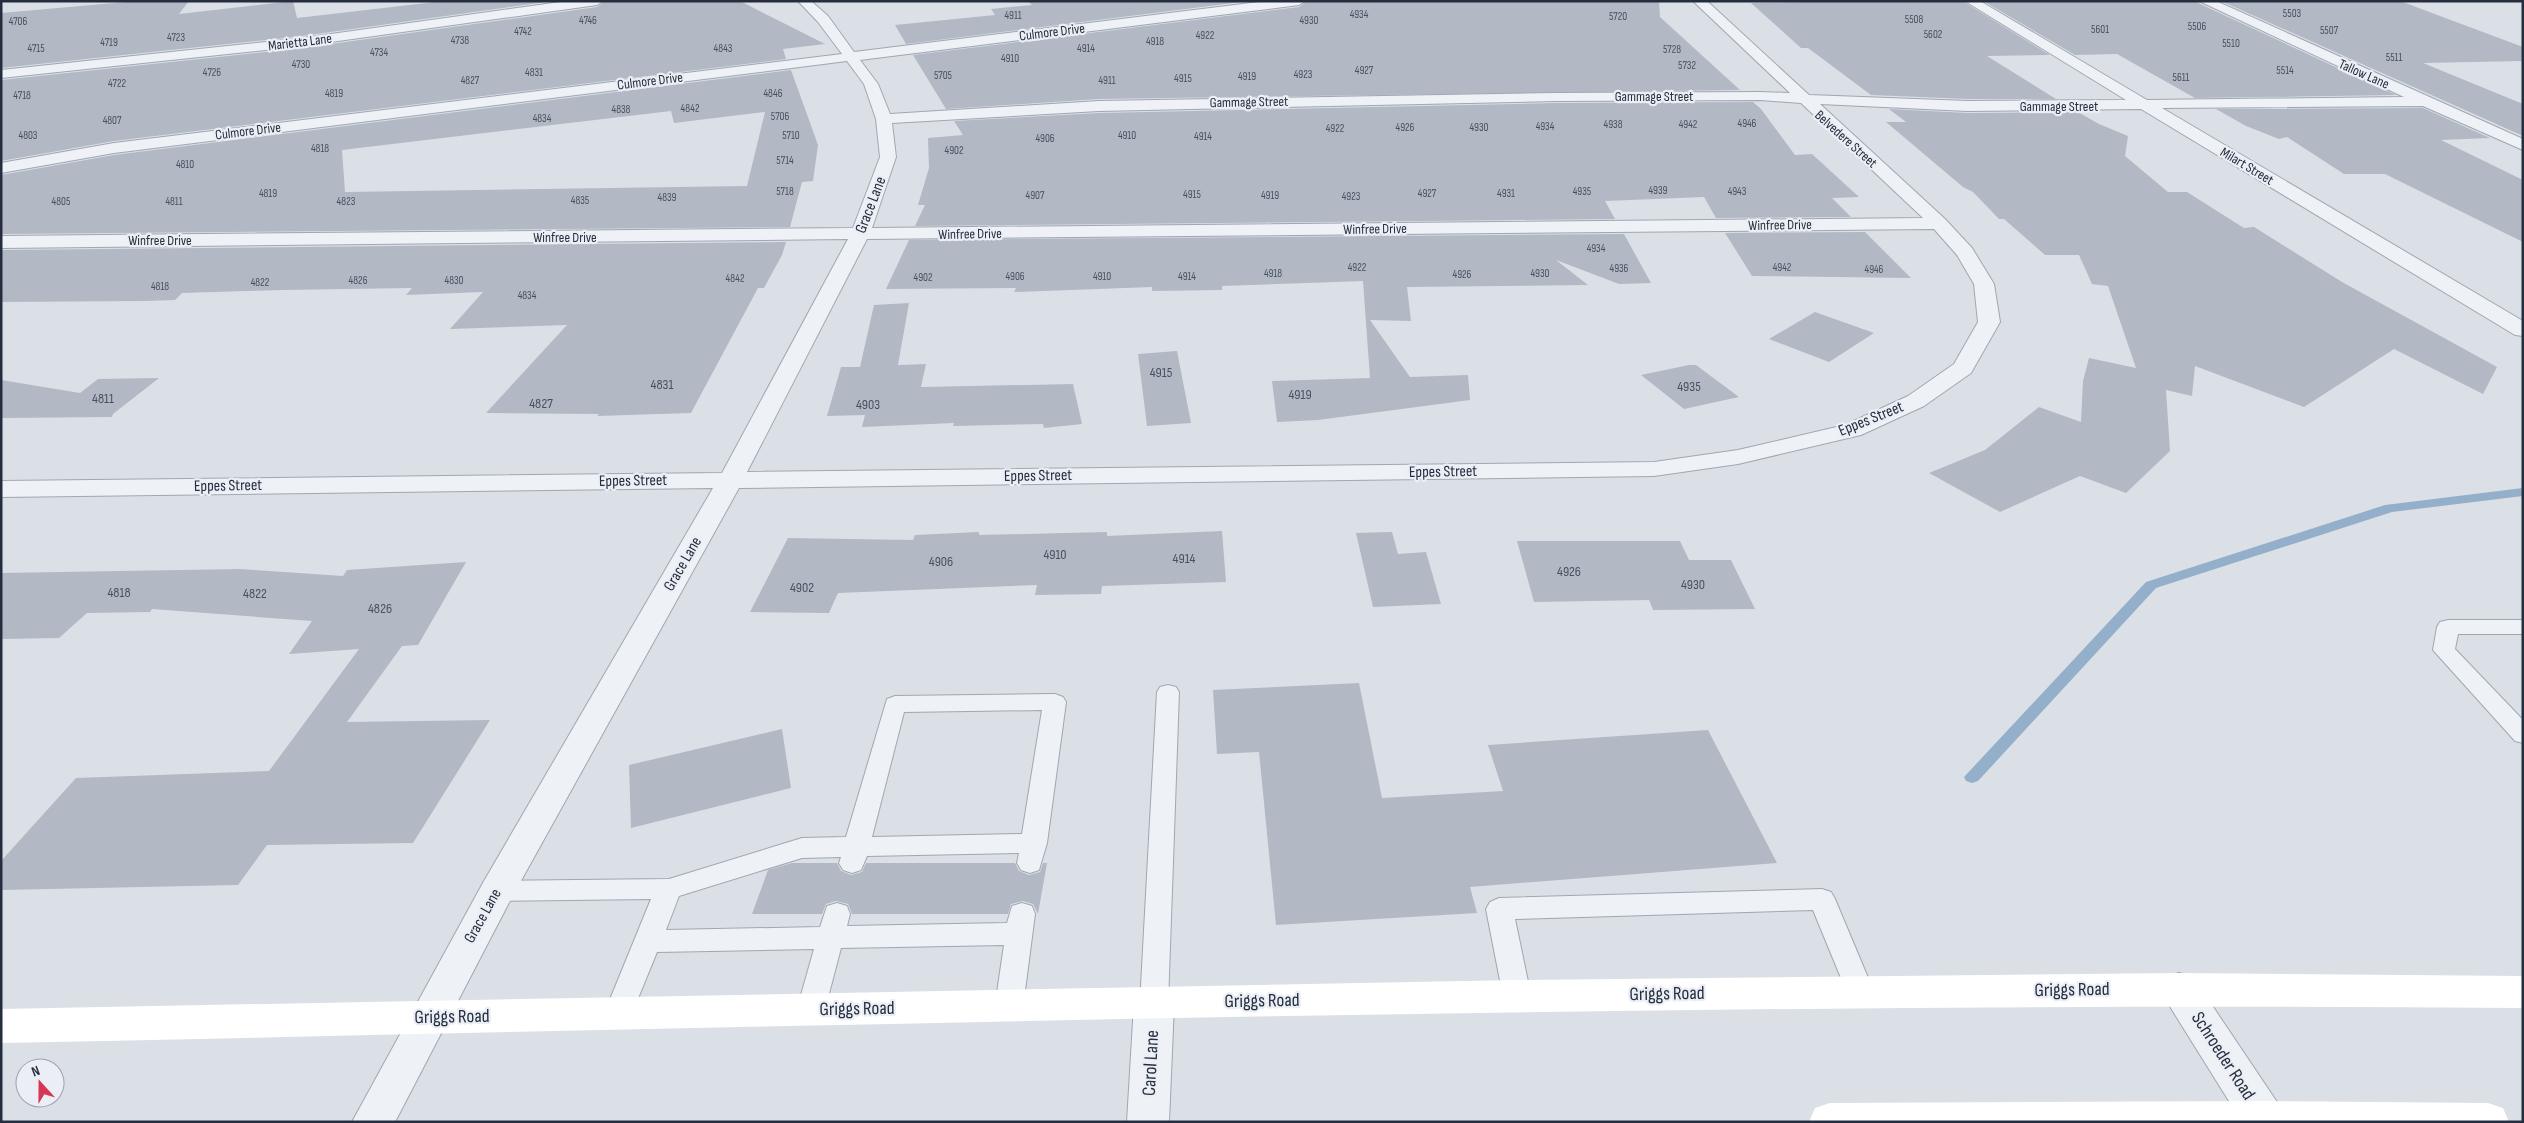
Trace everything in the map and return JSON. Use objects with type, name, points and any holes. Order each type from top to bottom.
[{"type":"main road","name":"Griggs Road","points":[[1,1026],[1518,996],[2179,989],[2523,992]]},
{"type":"main road","points":[[1830,1122],[2488,1122]]},
{"type":"street","name":"Marietta Lane","points":[[1,74],[304,42],[597,1]]},
{"type":"street","name":"Grace Lane","points":[[373,1122],[497,891],[731,479],[860,235],[888,157],[884,119],[870,84],[823,19],[804,1]]},
{"type":"street","name":"Culmore Drive","points":[[1,168],[114,148],[1299,1]]},
{"type":"street","name":"Belvedere Street","points":[[1699,1],[1801,98],[1939,224],[1965,252],[1984,284]]},
{"type":"street","name":"Milart Street","points":[[1971,1],[2523,330]]},
{"type":"street","name":"Tallow Lane","points":[[2205,1],[2523,145]]},
{"type":"street","name":"Gammage Street","points":[[884,119],[1099,106],[1594,97],[1760,96],[1968,106],[2425,101]]},
{"type":"street","name":"Winfree Drive","points":[[1,242],[1939,224]]},
{"type":"street","name":"Eppes Street","points":[[1,488],[1654,469],[1738,456],[1853,430],[1916,401],[1963,368],[1989,322],[1984,284]]},
{"type":"street","name":"Schroeder Road","points":[[2179,989],[2266,1121]]},
{"type":"street","name":"Carol Lane","points":[[1148,1122],[1154,1004]]},
{"type":"lane","points":[[2523,627],[2448,627],[2444,650],[2523,735]]},
{"type":"lane","points":[[1154,1004],[1168,692]]},
{"type":"lane","points":[[497,891],[669,889],[802,848],[854,855],[1032,853],[1056,702],[895,704],[854,855]]},
{"type":"lane","points":[[618,1014],[669,889]]},
{"type":"lane","points":[[1518,996],[1499,909],[1822,900],[1860,992]]},
{"type":"lane","points":[[647,941],[834,926],[1021,924],[1009,1006]]},
{"type":"lane","points":[[811,1009],[834,926]]},
{"type":"building","points":[[137,1],[189,1],[179,14],[293,1],[297,18],[444,1],[553,1],[295,37],[1,68],[1,13]]},
{"type":"building","points":[[605,1],[740,1],[825,44],[783,49],[786,59],[114,141],[1,161],[1,80],[295,49],[597,7]]},
{"type":"building","points":[[1027,1],[1250,1],[906,44],[895,25],[995,15],[991,9],[1032,5]]},
{"type":"building","points":[[1307,1],[1659,1],[1660,17],[1740,90],[1099,99],[946,109],[913,55],[1299,7]]},
{"type":"building","points":[[1854,1],[1964,2],[2050,55],[1987,56],[2056,99],[1968,99],[1871,95],[1808,48],[1801,48],[1751,3]]},
{"type":"building","points":[[2197,1],[2396,95],[2195,98],[2117,54],[2075,55],[1985,2]]},
{"type":"building","points":[[2221,1],[2400,1],[2523,47],[2523,61],[2423,63],[2523,104],[2523,136]]},
{"type":"building","points":[[791,70],[818,145],[813,181],[802,182],[790,227],[1,234],[1,175],[114,155]],"holes":[[[671,111],[674,123],[765,112],[747,186],[345,192],[342,150]]]},
{"type":"building","points":[[1753,102],[1761,109],[1795,155],[1812,154],[1859,197],[1832,198],[1851,217],[1716,218],[1704,197],[1605,201],[1615,219],[915,226],[925,205],[918,205],[929,168],[928,138],[963,135],[954,121],[1099,113],[1555,103]]},
{"type":"building","points":[[2423,108],[2490,138],[2441,140],[2523,180],[2523,242],[2385,174],[2344,174],[2287,137],[2279,139],[2246,126],[2216,109]]},
{"type":"building","points":[[1889,109],[1968,113],[2078,112],[2099,124],[2128,136],[2125,156],[2168,192],[2187,192],[2244,228],[2254,227],[2342,282],[2497,367],[2483,394],[2394,349],[2304,407],[2195,366],[2192,396],[2166,390],[2170,451],[2126,493],[2080,476],[2000,512],[1929,473],[1985,450],[2039,407],[2081,422],[2083,381],[2089,358],[2136,368],[2108,286],[2092,284],[2079,255],[2045,255],[2004,219],[1999,219],[1973,192],[1963,187],[1886,122],[1906,122]]},
{"type":"building","points":[[1865,232],[1911,278],[1752,276],[1725,233]]},
{"type":"building","points":[[1624,234],[1651,283],[1619,284],[1556,260],[1588,285],[1407,287],[1411,321],[1370,320],[1410,377],[1468,375],[1470,400],[1318,420],[1277,422],[1272,381],[1370,378],[1363,281],[1222,286],[1222,290],[1152,291],[1152,287],[1014,292],[1016,288],[886,289],[909,240]]},
{"type":"building","points":[[786,242],[782,255],[764,288],[758,288],[691,413],[597,416],[599,414],[486,413],[567,325],[450,329],[483,292],[406,295],[412,288],[282,290],[182,293],[175,300],[1,302],[1,250]]},
{"type":"building","points":[[909,303],[898,365],[926,364],[921,387],[1073,384],[1082,424],[1044,428],[1043,424],[953,426],[954,423],[862,427],[865,415],[827,416],[841,367],[860,367],[874,305]]},
{"type":"building","points":[[1815,312],[1874,333],[1829,362],[1769,339]]},
{"type":"building","points":[[1177,351],[1191,423],[1147,426],[1138,354]]},
{"type":"building","points":[[1696,365],[1739,397],[1684,409],[1641,375]]},
{"type":"building","points":[[159,378],[113,414],[112,417],[1,418],[1,380],[80,393],[98,379]]},
{"type":"building","points":[[1222,531],[1226,582],[1102,586],[1101,594],[1035,595],[1037,585],[838,593],[829,613],[750,612],[788,538],[913,540],[915,535],[979,532],[979,535],[1107,532],[1107,536]]},
{"type":"building","points":[[1392,532],[1398,554],[1426,552],[1441,604],[1373,607],[1356,533]]},
{"type":"building","points":[[1517,541],[1680,541],[1689,560],[1731,560],[1755,609],[1653,610],[1649,600],[1534,602]]},
{"type":"building","points":[[466,562],[418,645],[402,646],[347,722],[490,720],[413,843],[267,845],[238,885],[1,890],[1,861],[76,778],[269,771],[359,649],[289,654],[312,621],[152,609],[150,612],[87,613],[59,638],[1,639],[1,573],[240,569],[343,576],[347,570]]},
{"type":"building","points":[[1359,683],[1382,798],[1503,791],[1488,745],[1708,730],[1777,863],[1470,887],[1477,913],[1276,925],[1259,752],[1217,754],[1213,690]]},
{"type":"building","points":[[782,729],[791,788],[631,828],[629,765]]},
{"type":"building","points":[[792,863],[837,863],[841,871],[851,875],[862,872],[866,863],[1015,863],[1019,871],[1029,875],[1040,872],[1043,863],[1047,863],[1038,914],[1033,904],[1023,901],[1011,904],[1008,914],[852,914],[848,904],[836,901],[826,904],[822,914],[752,914],[768,870]]},
{"type":"waterway","points":[[1972,777],[2151,585],[2390,508],[2523,492]]}]
